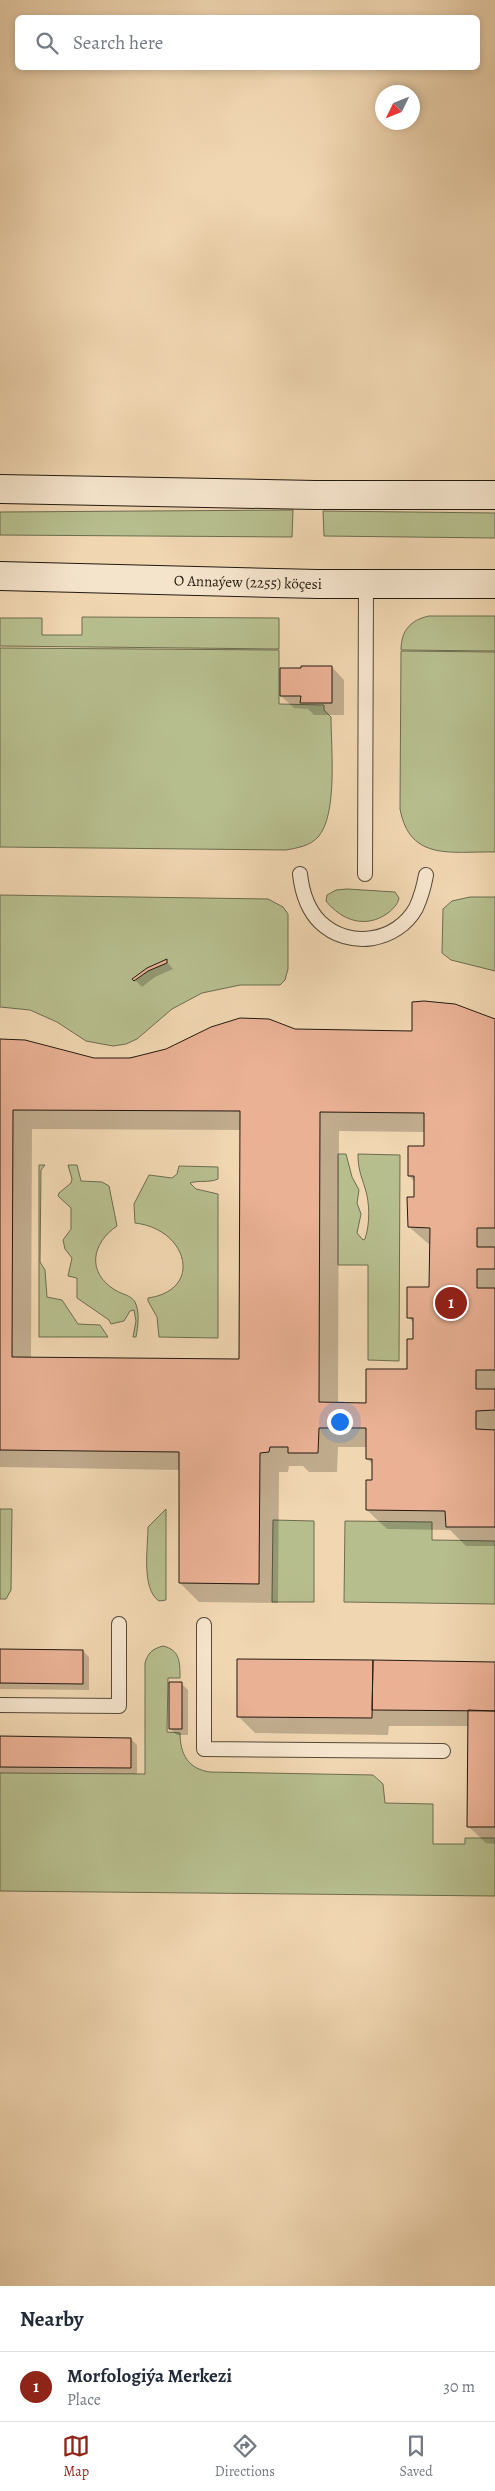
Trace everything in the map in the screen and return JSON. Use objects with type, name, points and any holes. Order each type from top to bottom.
[{"type":"main road","points":[[0,489],[315,495],[495,495]]},
{"type":"main road","name":"O Annaýew (2255) köçesi","points":[[0,576],[366,584],[495,584]]},
{"type":"lane","points":[[365,874],[366,584]]},
{"type":"lane","points":[[300,874],[302,891],[320,922],[333,931],[347,937],[362,940],[378,938],[392,932],[404,923],[415,909],[426,875]]},
{"type":"lane","points":[[0,1705],[119,1706],[119,1624]]},
{"type":"lane","points":[[204,1624],[204,1749],[444,1751]]},
{"type":"green space","points":[[293,510],[292,537],[0,535],[0,512]]},
{"type":"green space","points":[[323,511],[495,513],[495,538],[324,536]]},
{"type":"green space","points":[[429,616],[495,616],[495,651],[401,650],[401,643],[408,627],[417,620]]},
{"type":"green space","points":[[82,617],[279,618],[279,649],[0,646],[0,618],[42,618],[42,635],[82,635]]},
{"type":"green space","points":[[0,648],[279,650],[279,704],[324,705],[324,710],[331,717],[331,797],[324,827],[318,837],[311,843],[286,850],[0,847]]},
{"type":"green space","points":[[401,651],[495,652],[495,852],[449,852],[435,850],[423,846],[413,838],[405,826],[400,809]]},
{"type":"green space","points":[[336,890],[395,892],[399,898],[398,902],[388,913],[380,918],[363,922],[339,914],[326,901],[327,895]]},
{"type":"green space","points":[[0,895],[268,899],[283,907],[288,914],[288,969],[285,980],[280,985],[240,985],[202,993],[172,1009],[137,1039],[126,1044],[113,1046],[86,1041],[57,1022],[30,1010],[0,1007]]},
{"type":"green space","points":[[470,897],[495,897],[495,971],[451,960],[442,953],[443,909],[452,901]]},
{"type":"green space","points":[[338,1154],[346,1154],[352,1177],[359,1190],[357,1203],[361,1214],[357,1233],[363,1240],[365,1239],[368,1227],[369,1207],[359,1168],[358,1154],[400,1155],[399,1361],[368,1360],[368,1265],[338,1265]]},
{"type":"green space","points":[[39,1165],[45,1165],[41,1170],[40,1262],[45,1270],[47,1297],[62,1300],[78,1324],[100,1325],[108,1337],[39,1337]]},
{"type":"green space","points":[[68,1165],[77,1165],[81,1181],[102,1182],[109,1186],[117,1226],[102,1241],[98,1249],[96,1266],[106,1283],[135,1302],[138,1315],[136,1337],[133,1337],[136,1321],[134,1310],[130,1311],[124,1321],[111,1324],[109,1320],[77,1298],[77,1278],[68,1276],[72,1258],[65,1249],[63,1240],[71,1229],[71,1208],[58,1196],[71,1183],[72,1179]]},
{"type":"green space","points":[[179,1166],[218,1167],[218,1179],[190,1183],[196,1189],[218,1194],[218,1338],[159,1337],[157,1317],[148,1301],[148,1298],[166,1293],[177,1284],[182,1272],[182,1260],[177,1247],[167,1236],[153,1228],[135,1223],[134,1204],[149,1175],[172,1178],[177,1174]]},
{"type":"green space","points":[[0,1509],[12,1509],[11,1590],[6,1599],[0,1599]]},
{"type":"green space","points":[[166,1509],[166,1600],[159,1601],[153,1595],[148,1578],[148,1527]]},
{"type":"green space","points":[[273,1520],[314,1521],[314,1602],[272,1602]]},
{"type":"green space","points":[[345,1521],[432,1522],[432,1540],[495,1541],[495,1604],[344,1602]]},
{"type":"green space","points":[[163,1646],[173,1650],[178,1658],[180,1667],[180,1678],[168,1678],[167,1732],[180,1733],[184,1754],[196,1768],[210,1772],[373,1775],[383,1784],[385,1803],[433,1804],[433,1844],[465,1844],[465,1838],[495,1838],[495,1896],[0,1891],[0,1773],[145,1774],[145,1663],[151,1652]]},
{"type":"building","points":[[301,666],[332,666],[332,703],[300,703],[301,696],[280,696],[280,668],[301,668]]},
{"type":"building","points":[[167,959],[167,963],[148,971],[134,981],[132,979],[147,968]]},
{"type":"building","points":[[424,1001],[455,1004],[495,1019],[495,1228],[477,1228],[477,1247],[495,1247],[495,1269],[477,1269],[477,1288],[495,1288],[495,1370],[476,1370],[476,1389],[495,1389],[495,1410],[476,1411],[476,1429],[495,1430],[495,1527],[446,1527],[445,1511],[366,1510],[366,1480],[372,1480],[372,1459],[366,1459],[366,1428],[319,1428],[318,1453],[288,1453],[288,1447],[270,1447],[269,1452],[260,1453],[259,1584],[179,1583],[179,1452],[0,1450],[0,1039],[25,1040],[94,1058],[130,1058],[166,1049],[211,1027],[240,1018],[269,1019],[295,1029],[412,1031],[412,1002]],"holes":[[[13,1110],[240,1111],[239,1359],[12,1357]],[[320,1112],[424,1113],[424,1146],[408,1146],[408,1176],[414,1176],[414,1197],[407,1197],[408,1227],[430,1228],[429,1287],[407,1287],[407,1318],[413,1318],[413,1339],[407,1339],[407,1369],[366,1369],[366,1403],[319,1402]]]},
{"type":"building","points":[[0,1649],[83,1650],[83,1684],[0,1683]]},
{"type":"building","points":[[237,1659],[373,1660],[372,1718],[237,1717]]},
{"type":"building","points":[[373,1660],[495,1662],[495,1711],[372,1710]]},
{"type":"building","points":[[169,1682],[182,1682],[182,1729],[169,1729]]},
{"type":"building","points":[[468,1710],[495,1711],[495,1827],[467,1827]]},
{"type":"building","points":[[0,1736],[131,1738],[131,1768],[0,1767]]},
{"type":"place","name":"Morfologiýa Merkezi","points":[[451,1303]]}]
